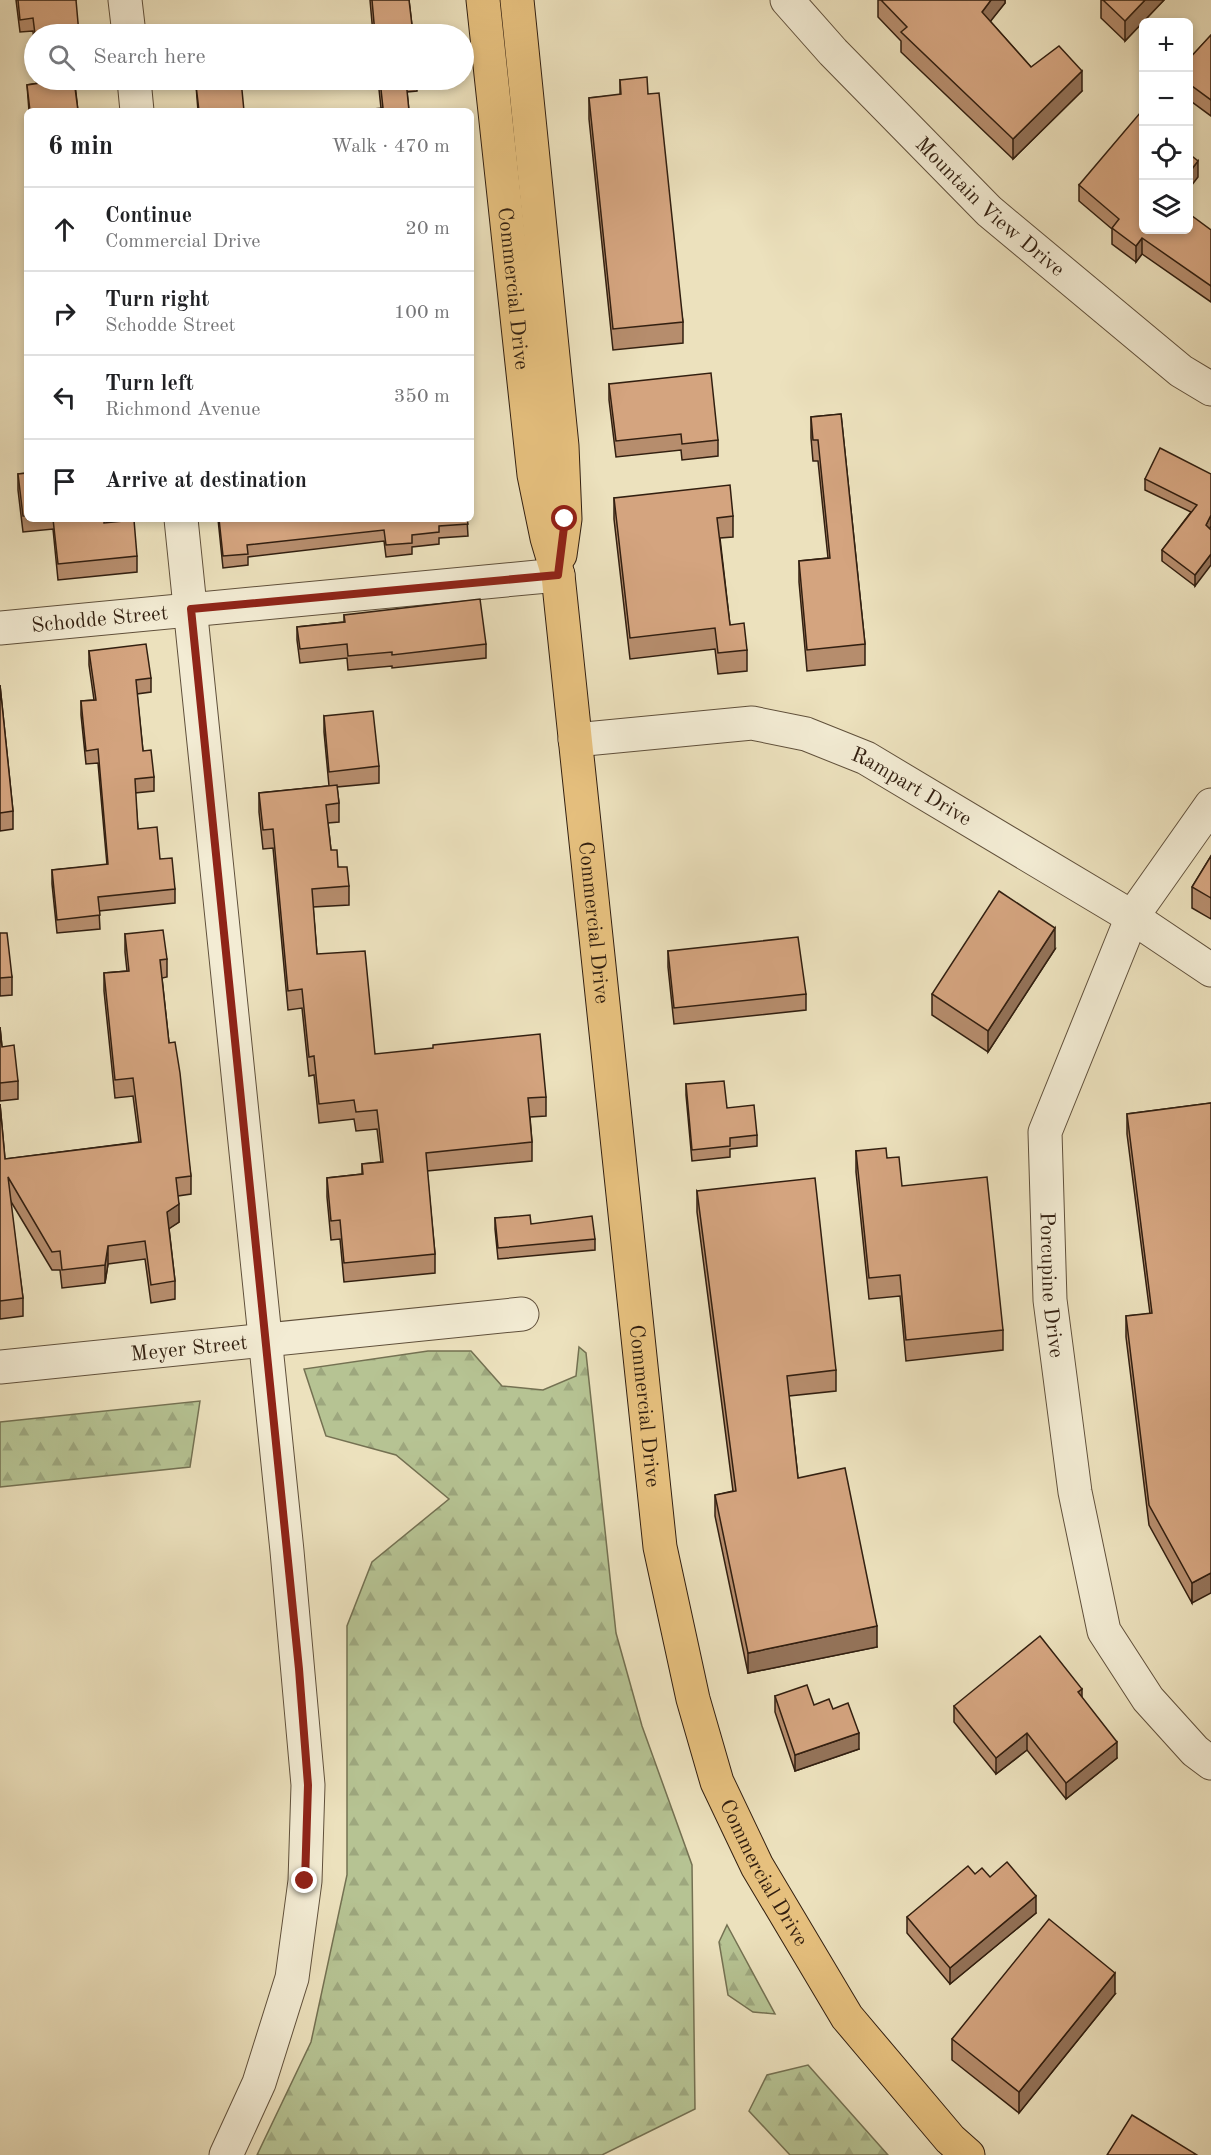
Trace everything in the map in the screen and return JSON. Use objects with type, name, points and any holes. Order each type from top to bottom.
[{"type":"main road","name":"Commercial Drive","points":[[483,0],[534,475],[547,538],[558,575],[660,1547],[693,1699],[717,1782],[757,1866],[847,2017],[950,2139],[968,2155]]},
{"type":"main road","name":"Commercial Drive","points":[[518,0],[563,457],[565,519],[558,575]]},
{"type":"street","points":[[126,0],[128,24]]},
{"type":"street","name":"Mountain View Drive","points":[[788,0],[833,52],[989,211],[1181,371],[1211,389]]},
{"type":"street","points":[[135,90],[137,108]]},
{"type":"street","points":[[181,522],[300,1680],[308,1785],[305,1881],[292,1978],[259,2082],[226,2155]]},
{"type":"street","name":"Schodde Street","points":[[0,628],[558,575]]},
{"type":"street","name":"Rampart Drive","points":[[575,740],[752,723],[806,734],[866,758],[1132,917],[1211,970]]},
{"type":"street","name":"Porcupine Drive","points":[[1211,805],[1132,917],[1045,1132],[1050,1300],[1075,1492],[1104,1631],[1148,1699],[1196,1751],[1211,1763]]},
{"type":"street","name":"Meyer Street","points":[[0,1367],[265,1338],[522,1314]]},
{"type":"green space","points":[[579,1347],[586,1353],[616,1633],[642,1726],[692,1865],[695,2109],[602,2155],[257,2155],[311,2042],[347,1875],[347,1626],[372,1562],[449,1499],[396,1455],[326,1436],[304,1369],[428,1351],[471,1351],[502,1386],[543,1390],[576,1376]]},
{"type":"green space","points":[[200,1401],[190,1467],[0,1487],[0,1422]]},
{"type":"green space","points":[[727,1925],[775,2014],[753,2012],[728,1995],[719,1942]]},
{"type":"green space","points":[[808,2065],[888,2155],[790,2155],[749,2111],[767,2075]]},
{"type":"building","points":[[18,0],[76,0],[78,24],[34,24],[33,18],[20,20]]},
{"type":"building","points":[[372,0],[409,0],[412,24],[374,24]]},
{"type":"building","points":[[881,0],[991,0],[982,12],[1031,67],[1059,46],[1082,71],[1013,139],[901,32],[907,27]]},
{"type":"building","points":[[1103,0],[1145,0],[1125,21]]},
{"type":"building","points":[[1211,35],[1211,100],[1193,87],[1193,55]]},
{"type":"building","points":[[647,77],[648,94],[659,93],[683,322],[613,329],[589,98],[621,94],[620,80]]},
{"type":"building","points":[[28,90],[75,90],[78,108],[30,108]]},
{"type":"building","points":[[197,90],[242,90],[244,108],[199,108]]},
{"type":"building","points":[[381,90],[407,90],[409,108],[383,108]]},
{"type":"building","points":[[1139,114],[1139,234],[1193,234],[1193,217],[1211,230],[1211,286],[1142,238],[1136,246],[1112,228],[1119,219],[1079,185]]},
{"type":"building","points":[[1193,157],[1198,161],[1193,168]]},
{"type":"building","points":[[711,373],[718,440],[682,444],[681,434],[616,441],[609,384]]},
{"type":"building","points":[[841,414],[865,644],[807,650],[799,561],[830,558],[818,440],[813,440],[811,417]]},
{"type":"building","points":[[1160,448],[1211,474],[1211,515],[1206,525],[1211,530],[1211,554],[1195,575],[1162,550],[1197,505],[1145,479]]},
{"type":"building","points":[[24,473],[24,516],[23,516],[18,474]]},
{"type":"building","points":[[730,485],[733,516],[717,518],[730,625],[744,623],[747,650],[718,653],[715,628],[630,638],[614,498]]},
{"type":"building","points":[[53,522],[134,522],[137,556],[58,564]]},
{"type":"building","points":[[219,522],[468,522],[468,524],[439,526],[439,532],[412,535],[412,543],[386,545],[384,530],[247,545],[248,554],[223,556]]},
{"type":"building","points":[[480,599],[486,644],[392,655],[392,652],[348,656],[347,644],[300,649],[297,627],[345,622],[344,615]]},
{"type":"building","points":[[146,644],[151,678],[136,680],[143,751],[151,750],[154,777],[135,779],[138,829],[157,827],[160,859],[172,858],[175,889],[98,897],[100,915],[57,920],[52,870],[108,864],[98,749],[86,751],[81,701],[96,700],[89,651]]},
{"type":"building","points":[[0,685],[13,811],[0,813]]},
{"type":"building","points":[[373,711],[379,766],[329,772],[324,716]]},
{"type":"building","points":[[337,785],[339,803],[326,805],[331,850],[337,850],[338,867],[347,867],[349,886],[312,889],[317,954],[365,951],[375,1054],[433,1048],[433,1045],[540,1034],[546,1097],[528,1098],[532,1142],[426,1153],[435,1254],[344,1263],[340,1220],[331,1221],[327,1178],[363,1174],[362,1164],[383,1162],[377,1110],[356,1112],[354,1100],[319,1104],[314,1056],[309,1057],[302,989],[288,991],[273,829],[263,830],[259,793]]},
{"type":"building","points":[[1211,856],[1211,898],[1192,887]]},
{"type":"building","points":[[999,891],[1055,928],[988,1031],[932,994]]},
{"type":"building","points":[[163,930],[167,959],[160,960],[169,1043],[175,1042],[191,1176],[176,1178],[179,1204],[167,1212],[175,1281],[151,1285],[145,1241],[108,1246],[105,1265],[62,1270],[60,1251],[52,1252],[8,1177],[23,1298],[0,1301],[0,1104],[5,1159],[141,1142],[133,1078],[115,1080],[104,973],[129,971],[125,934]]},
{"type":"building","points":[[0,933],[7,933],[12,977],[0,978]]},
{"type":"building","points":[[798,937],[806,994],[674,1008],[668,951]]},
{"type":"building","points":[[0,1027],[2,1047],[14,1045],[18,1081],[0,1083]]},
{"type":"building","points":[[724,1081],[727,1108],[754,1105],[757,1135],[730,1138],[730,1146],[692,1150],[686,1084]]},
{"type":"building","points":[[1211,1103],[1211,1573],[1192,1583],[1149,1505],[1126,1316],[1152,1313],[1127,1114]]},
{"type":"building","points":[[886,1148],[887,1158],[899,1157],[902,1186],[987,1177],[1003,1330],[906,1340],[900,1275],[869,1278],[856,1151]]},
{"type":"building","points":[[815,1178],[836,1370],[787,1376],[798,1478],[845,1468],[877,1626],[748,1653],[715,1495],[736,1491],[697,1191]]},
{"type":"building","points":[[530,1215],[531,1224],[592,1216],[595,1239],[498,1248],[495,1218]]},
{"type":"building","points":[[1040,1636],[1082,1689],[1078,1692],[1117,1742],[1066,1783],[1027,1733],[996,1758],[954,1706]]},
{"type":"building","points":[[807,1685],[814,1705],[829,1699],[833,1709],[848,1703],[859,1733],[795,1755],[775,1696]]},
{"type":"building","points":[[1007,1862],[1036,1896],[950,1968],[907,1917],[968,1866],[975,1874],[982,1868],[990,1877]]},
{"type":"building","points":[[1049,1919],[1115,1973],[1019,2092],[952,2039]]},
{"type":"building","points":[[1132,2115],[1197,2155],[1107,2155]]},
{"type":"route","points":[[305,1881],[308,1785],[299,1669],[191,609],[558,575],[565,519]]}]
